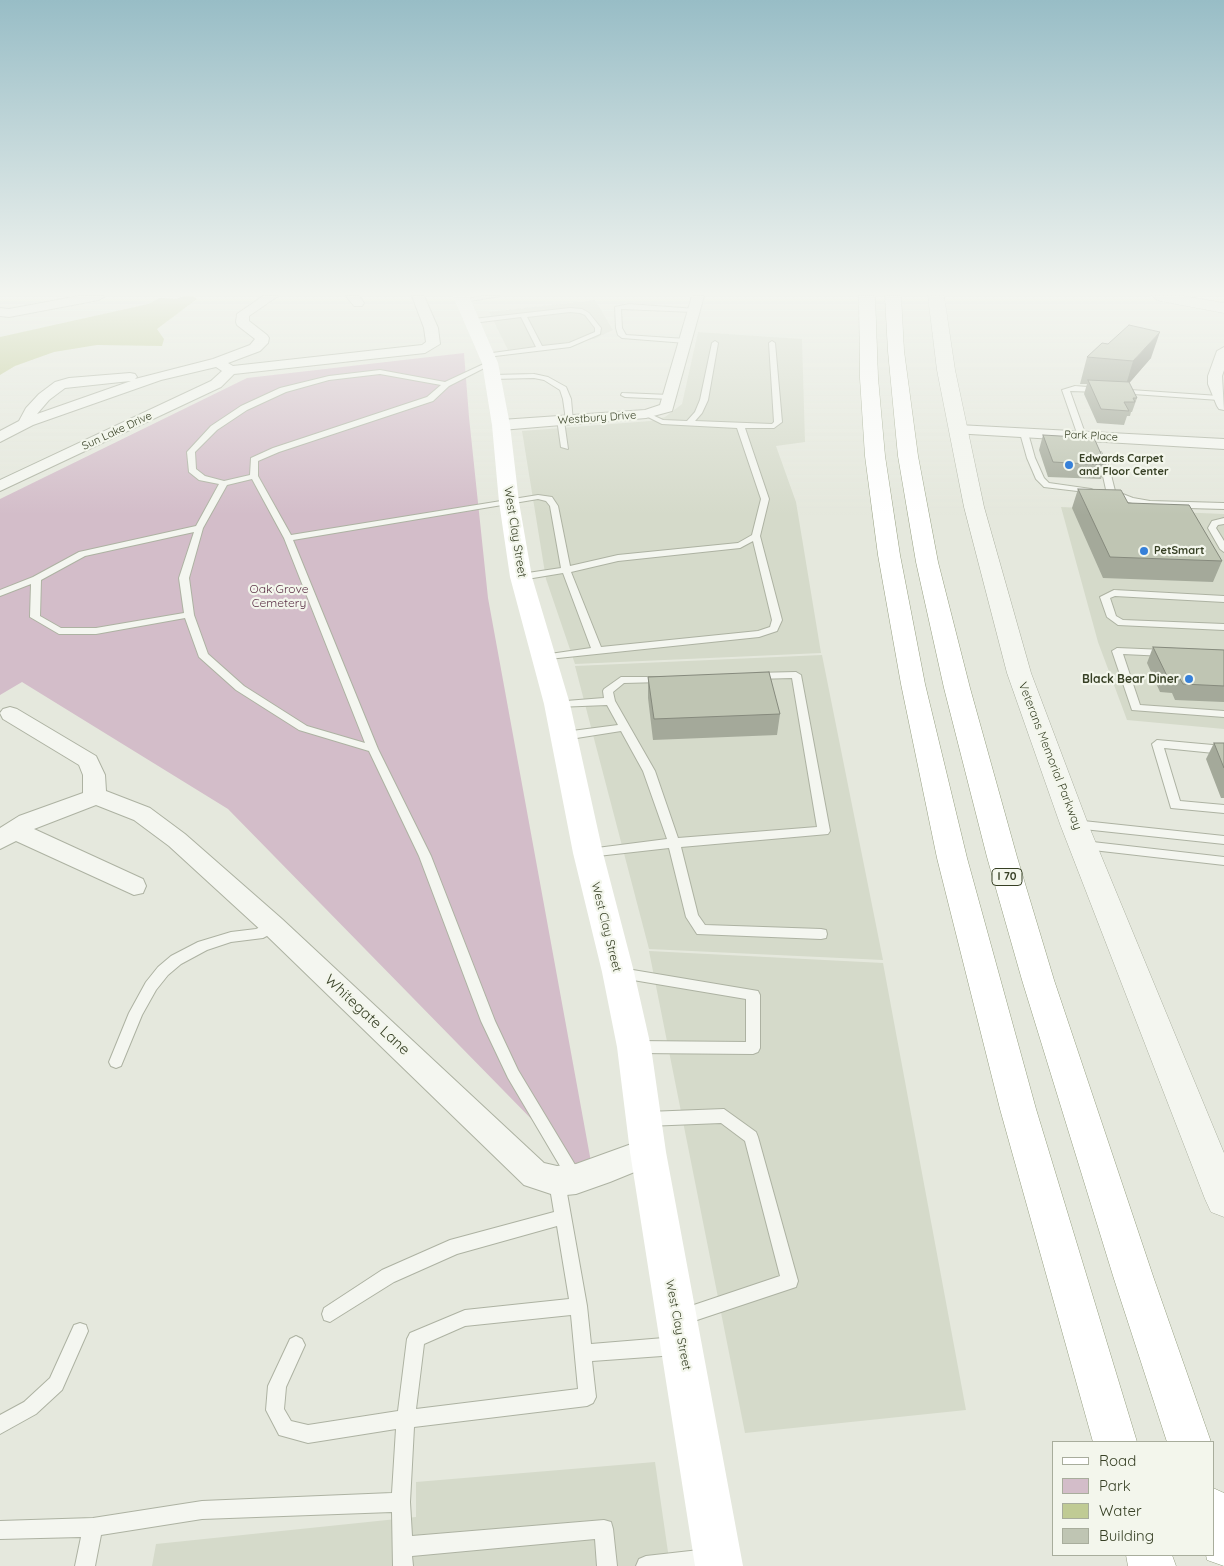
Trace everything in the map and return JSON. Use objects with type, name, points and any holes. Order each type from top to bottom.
[{"type":"main road","name":"West Clay Street","points":[[491,369],[501,425],[509,502],[521,577],[557,704],[588,853],[618,972],[634,1048],[646,1135],[718,1562]]},
{"type":"main road","points":[[869,369],[875,456],[889,556],[915,693],[952,858],[1018,1109],[1115,1441]]},
{"type":"main road","name":"I 70","points":[[897,369],[908,456],[938,612],[979,776],[1038,980],[1190,1441]]},
{"type":"main road","points":[[1214,1514],[1224,1543]]},
{"type":"street","name":"Sun Lake Drive","points":[[28,422],[26,421],[31,411],[44,397],[60,385],[69,382],[128,377],[156,377],[205,369]]},
{"type":"street","name":"Sun Lake Drive","points":[[0,486],[216,384],[223,369]]},
{"type":"street","points":[[670,397],[678,369]]},
{"type":"street","name":"Veterans Memorial Parkway","points":[[946,369],[974,507],[1019,673],[1079,835],[1224,1199]]},
{"type":"street","points":[[1218,369],[1215,384],[1222,402]]},
{"type":"street","name":"Sun Lake Drive","points":[[0,437],[28,422],[156,377]]},
{"type":"street","name":"Westbury Drive","points":[[501,425],[646,414],[667,408],[670,397]]},
{"type":"street","name":"Park Place","points":[[958,430],[1224,444]]},
{"type":"street","points":[[7,835],[27,822],[95,797],[94,775],[88,760],[10,714]]},
{"type":"street","name":"Whitegate Lane","points":[[95,797],[109,800],[142,814],[177,840],[273,926],[536,1175],[566,1180]]},
{"type":"street","points":[[7,835],[134,886]]},
{"type":"street","points":[[566,1180],[610,1168],[646,1135]]},
{"type":"lane","points":[[296,1345],[277,1386],[275,1410],[285,1429],[308,1434],[406,1419],[587,1397],[579,1306],[563,1217],[566,1180],[512,1074],[488,1021],[425,856],[373,749],[288,538],[254,476],[254,460],[276,450],[430,399],[446,384],[481,369]]},
{"type":"lane","points":[[506,369],[546,378],[563,390],[567,399],[565,447]]},
{"type":"lane","points":[[689,423],[698,413],[704,400],[710,369]]},
{"type":"lane","points":[[646,414],[662,422],[774,426],[778,422],[774,369]]},
{"type":"lane","points":[[254,476],[224,483],[202,478],[192,470],[191,452],[214,428],[244,408],[292,388],[329,378],[380,372],[446,384]]},
{"type":"lane","points":[[1104,492],[1105,467],[1086,436],[1066,390],[1074,388],[1222,402]]},
{"type":"lane","points":[[625,395],[670,397]]},
{"type":"lane","points":[[543,658],[597,650],[759,634],[774,629],[777,620],[756,536],[765,499],[740,426]]},
{"type":"lane","points":[[1024,433],[1031,458],[1040,479],[1047,485],[1104,492],[1150,504],[1224,506]]},
{"type":"lane","points":[[224,483],[199,528],[184,578],[189,615],[203,656],[240,688],[303,728],[373,749]]},
{"type":"lane","points":[[288,538],[538,497],[549,499],[554,506],[566,570],[597,650]]},
{"type":"lane","points":[[1224,521],[1215,523],[1212,528],[1224,549]]},
{"type":"lane","points":[[0,593],[36,579],[82,554],[199,528]]},
{"type":"lane","points":[[521,577],[566,570],[618,558],[740,545],[756,536]]},
{"type":"lane","points":[[36,579],[35,617],[59,631],[96,631],[189,615]]},
{"type":"lane","points":[[1224,599],[1114,593],[1105,597],[1112,617],[1121,623],[1224,627]]},
{"type":"lane","points":[[1175,654],[1117,652],[1136,708],[1224,714]]},
{"type":"lane","points":[[588,853],[674,843],[824,831],[796,674],[747,676]]},
{"type":"lane","points":[[670,678],[621,680],[608,691],[610,701],[649,771],[674,843],[692,917],[702,930],[821,934]]},
{"type":"lane","points":[[557,704],[610,701]]},
{"type":"lane","points":[[564,736],[625,728]]},
{"type":"lane","points":[[1224,750],[1157,744],[1175,805],[1224,809]]},
{"type":"lane","points":[[1079,835],[1224,840]]},
{"type":"lane","points":[[1079,835],[1224,860]]},
{"type":"lane","points":[[116,1062],[136,1013],[151,986],[163,971],[176,960],[203,946],[231,937],[258,934],[273,926]]},
{"type":"lane","points":[[618,972],[753,994],[753,1048],[634,1048]]},
{"type":"lane","points":[[583,1353],[679,1332],[790,1280],[751,1137],[724,1116],[646,1135]]},
{"type":"lane","points":[[330,1314],[388,1276],[456,1246],[563,1217]]},
{"type":"lane","points":[[403,1566],[401,1502],[406,1419],[416,1339],[465,1318],[579,1306]]},
{"type":"lane","points":[[0,1425],[30,1408],[56,1384],[80,1331]]},
{"type":"lane","points":[[0,1530],[93,1528],[202,1510],[401,1502]]},
{"type":"lane","points":[[85,1566],[93,1528]]},
{"type":"lane","points":[[402,1547],[604,1529],[607,1566]]},
{"type":"lane","points":[[646,1566],[718,1562]]},
{"type":"shaded area","points":[[690,369],[803,369],[805,442],[776,446],[796,502],[821,653],[575,664],[546,579],[522,431],[650,421],[665,417],[682,404]]},
{"type":"shaded area","points":[[1061,507],[1224,514],[1224,729],[1127,720],[1098,642]]},
{"type":"shaded area","points":[[822,655],[883,960],[649,949],[575,666]]},
{"type":"shaded area","points":[[649,951],[883,963],[966,1410],[745,1433]]},
{"type":"shaded area","points":[[655,1462],[670,1566],[152,1566],[156,1544],[416,1517],[416,1482]]},
{"type":"green space","name":"Oak Grove Cemetery","points":[[324,369],[465,369],[488,598],[595,1184],[228,809],[22,682],[0,695],[0,499],[247,378]]},
{"type":"water","points":[[0,369],[10,369],[0,375]]},
{"type":"building","points":[[1088,380],[1129,382],[1137,398],[1133,398],[1135,402],[1124,402],[1129,411],[1101,409]]},
{"type":"building","points":[[1043,435],[1094,438],[1106,465],[1053,462]]},
{"type":"building","points":[[1078,489],[1121,490],[1128,503],[1189,505],[1222,561],[1110,557]]},
{"type":"building","points":[[1153,647],[1224,650],[1224,686],[1183,684],[1179,677],[1167,676]]},
{"type":"building","points":[[769,672],[780,714],[654,719],[648,677]]},
{"type":"building","points":[[1214,743],[1224,743],[1224,768]]},
{"type":"place","name":"Edwards Carpet and Floor Center","points":[[1069,465]]},
{"type":"place","name":"PetSmart","points":[[1144,551]]},
{"type":"place","name":"Black Bear Diner","points":[[1189,679]]}]
